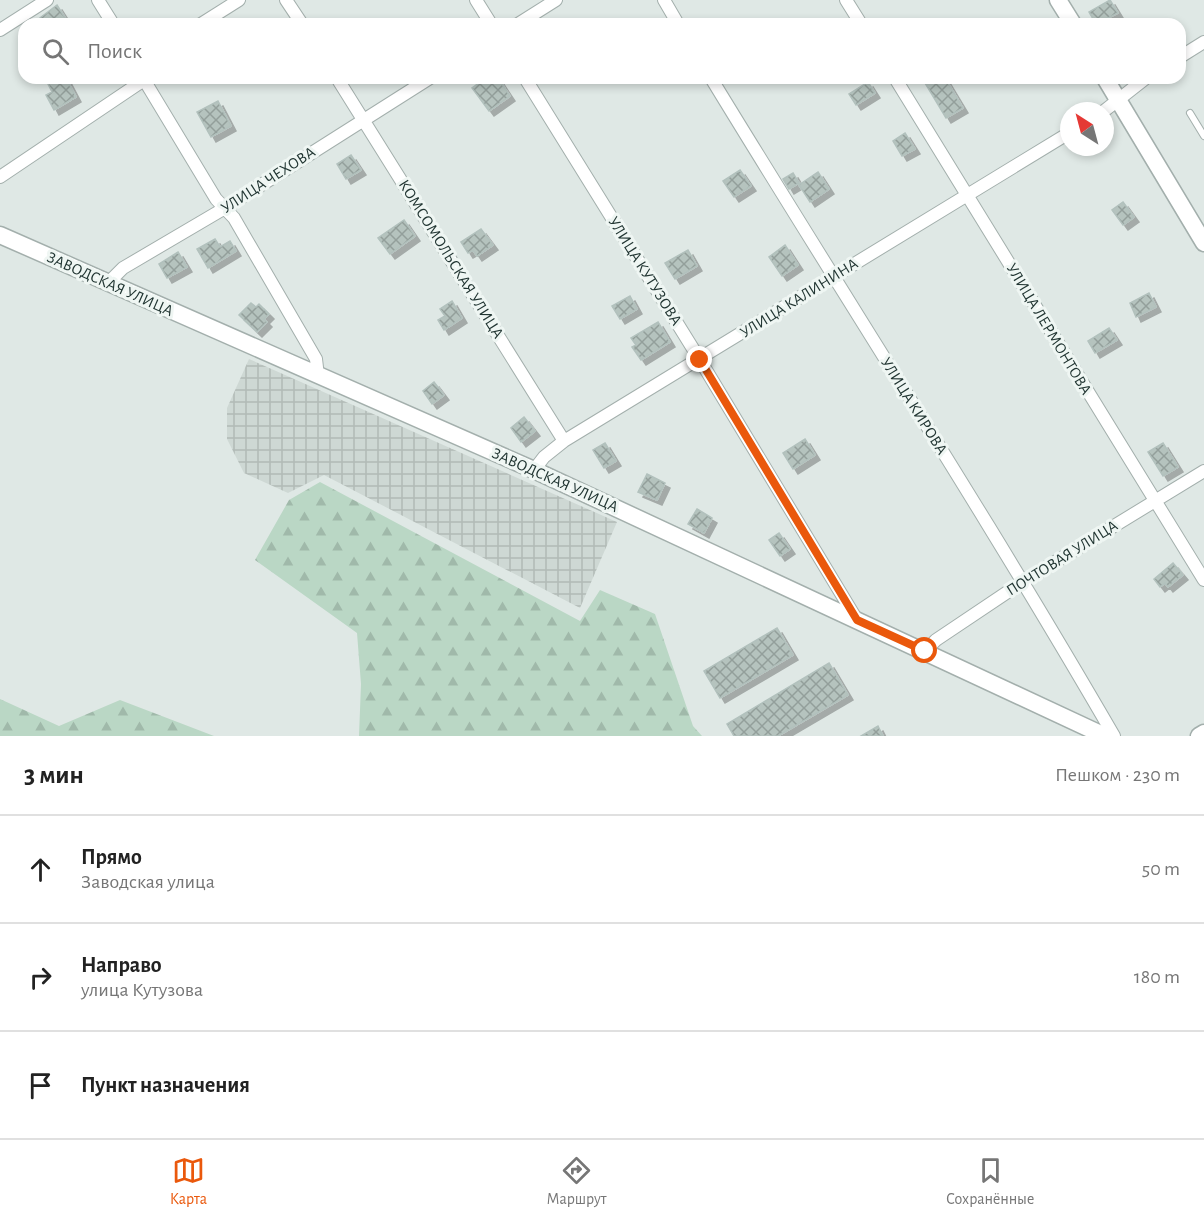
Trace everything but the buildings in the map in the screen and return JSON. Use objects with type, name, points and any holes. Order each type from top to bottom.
[{"type":"street","points":[[19,18],[47,0]]},
{"type":"street","points":[[99,0],[110,18]]},
{"type":"street","points":[[210,18],[239,0]]},
{"type":"street","points":[[286,0],[298,18]]},
{"type":"street","points":[[476,0],[487,18]]},
{"type":"street","points":[[528,18],[556,0]]},
{"type":"street","points":[[664,0],[674,18]]},
{"type":"street","points":[[846,0],[857,18]]},
{"type":"street","points":[[1058,0],[1068,18]]},
{"type":"street","points":[[0,30],[18,19]]},
{"type":"street","points":[[1186,53],[1204,42]]},
{"type":"street","points":[[0,177],[137,84]]},
{"type":"street","points":[[147,84],[216,200],[234,219],[316,359],[318,375]]},
{"type":"street","name":"КОМСОМОЛЬСКАЯ УЛИЦА","points":[[341,84],[564,441]]},
{"type":"street","name":"УЛИЦА ЧЕХОВА","points":[[108,283],[123,268],[225,208],[363,118],[420,84]]},
{"type":"street","name":"УЛИЦА КУТУЗОВА","points":[[529,84],[700,360],[857,620]]},
{"type":"street","name":"УЛИЦА КИРОВА","points":[[715,84],[832,277],[1024,581],[1114,736]]},
{"type":"street","name":"УЛИЦА ЛЕРМОНТОВА","points":[[898,84],[1204,580]]},
{"type":"street","points":[[1108,84],[1204,243]]},
{"type":"street","points":[[1114,105],[1139,84]]},
{"type":"street","name":"УЛИЦА КАЛИНИНА","points":[[534,470],[544,457],[564,441],[1060,139]]},
{"type":"street","name":"ЗАВОДСКАЯ УЛИЦА","points":[[0,235],[534,470],[1106,736]]},
{"type":"street","name":"ПОЧТОВАЯ УЛИЦА","points":[[925,651],[936,640],[1024,581],[1204,471]]},
{"type":"street","points":[[1199,736],[1204,733]]},
{"type":"lane","points":[[1190,113],[1204,136]]},
{"type":"shaded area","points":[[249,359],[617,522],[580,608],[324,475],[288,493],[244,473],[227,439],[227,408]]},
{"type":"green space","points":[[320,482],[580,621],[600,590],[655,614],[693,726],[702,736],[359,736],[361,684],[357,633],[255,560],[289,500]]},
{"type":"green space","points":[[0,699],[59,726],[120,700],[214,736],[0,736]]},
{"type":"route","points":[[700,360],[857,620],[925,651]]}]
